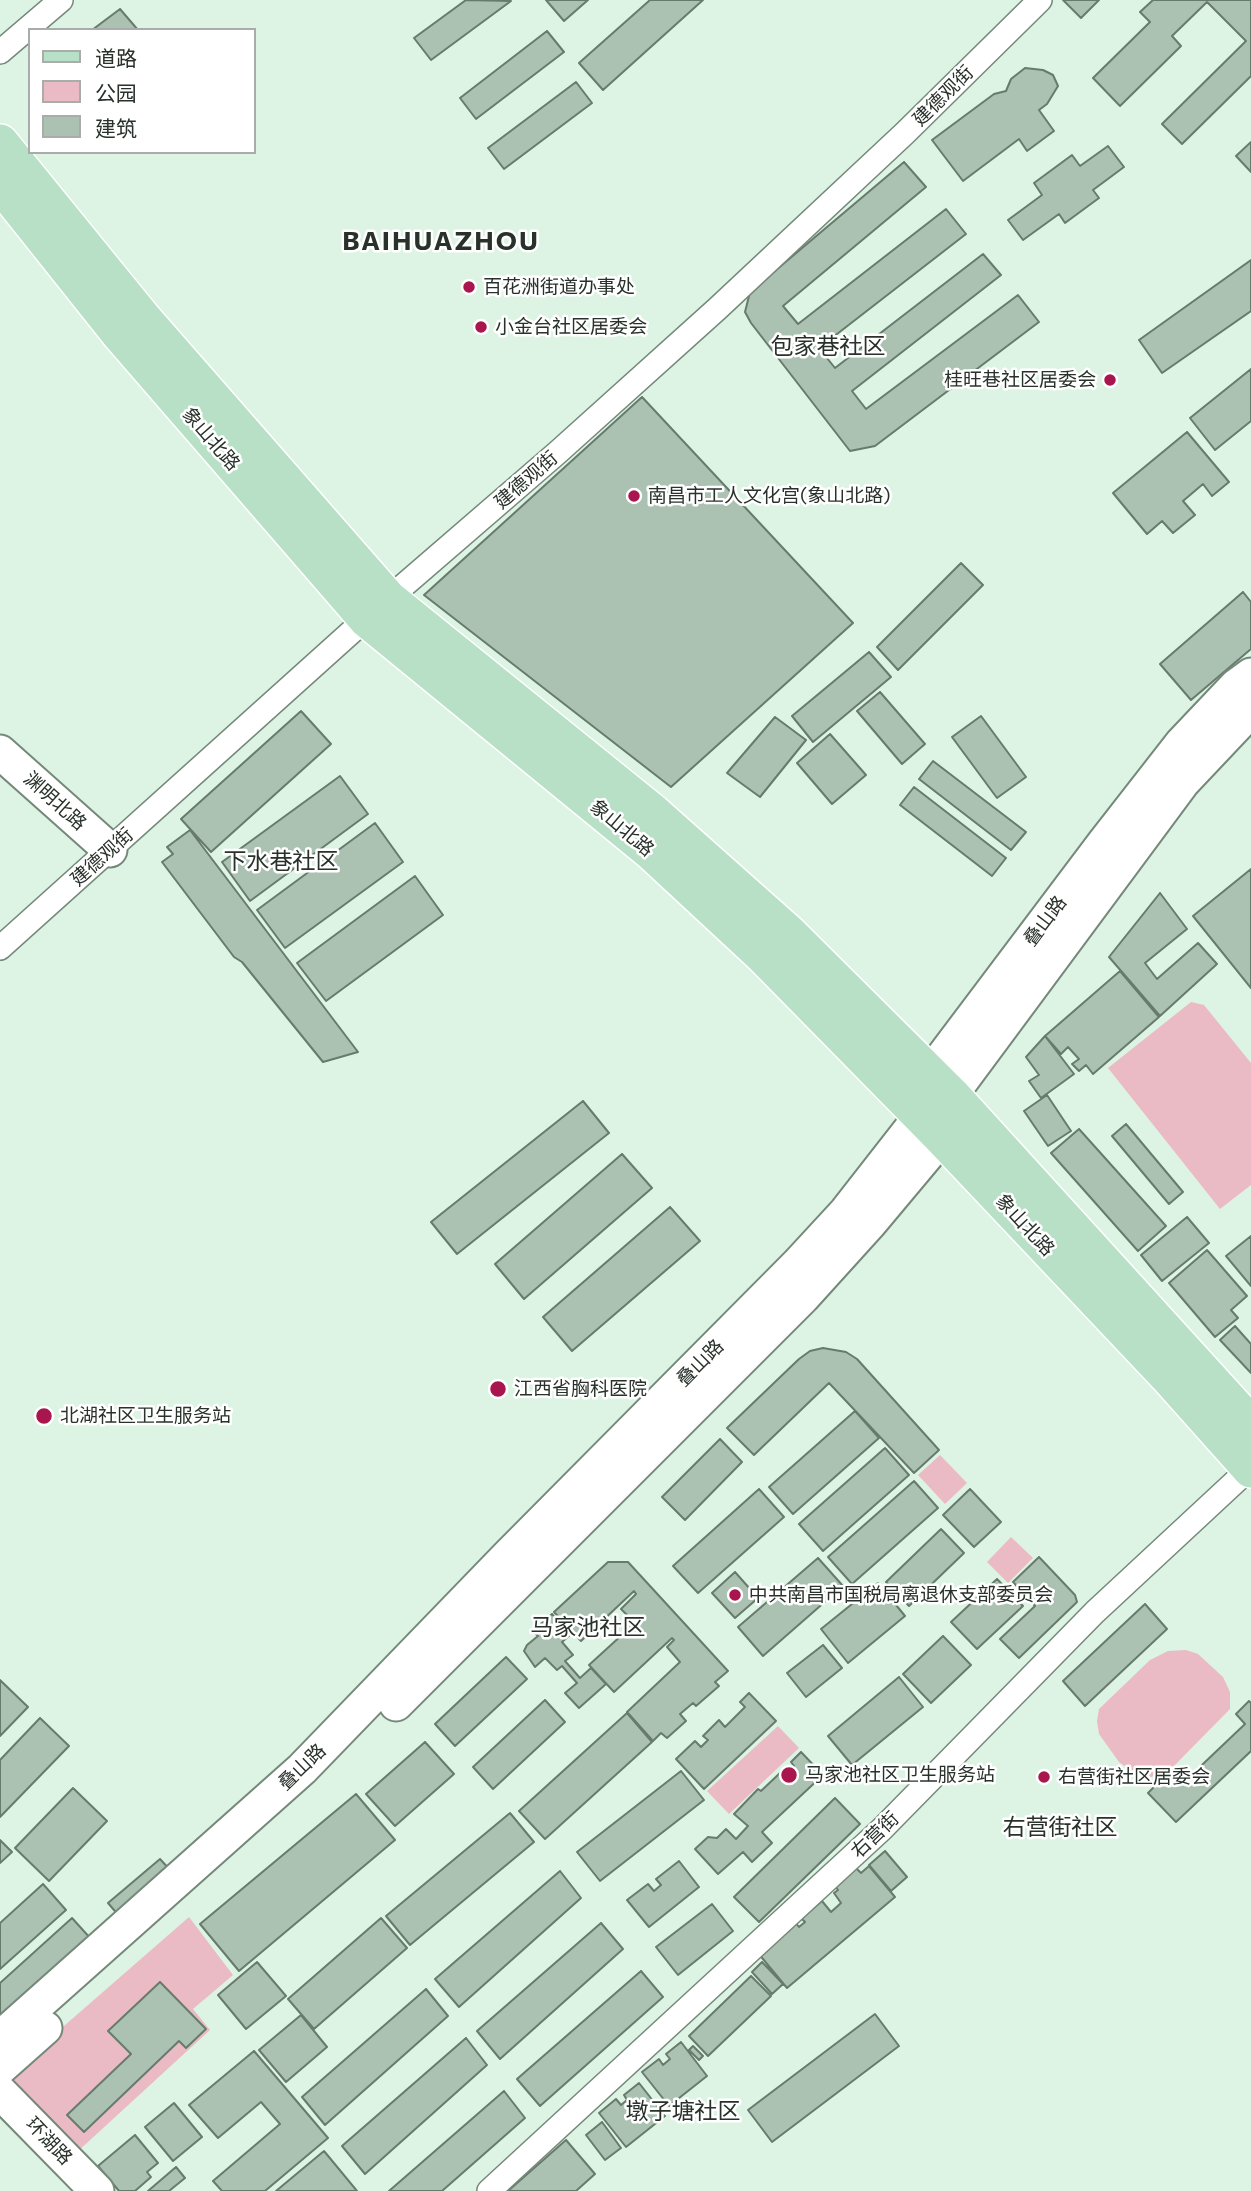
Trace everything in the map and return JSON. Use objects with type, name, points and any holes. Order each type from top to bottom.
[{"type":"main road","name":"象山北路","points":[[0,143],[378,609],[661,820],[789,934],[940,1084],[1251,1425]]},
{"type":"main road","name":"象山北路","points":[[0,183],[121,335],[378,609],[652,852],[764,956],[932,1126],[1168,1376],[1250,1469]]},
{"type":"main road","name":"叠山路","points":[[0,2068],[314,1787],[803,1297],[870,1223],[932,1126],[940,1084],[1181,743],[1251,675]]},
{"type":"main road","name":"叠山路","points":[[940,1084],[1183,782],[1251,710]]},
{"type":"main road","name":"渊明北路","points":[[0,752],[110,850]]},
{"type":"main road","name":"叠山路","points":[[0,2038],[302,1769],[932,1126]]},
{"type":"main road","name":"环湖路","points":[[0,2092],[97,2191]]},
{"type":"street","points":[[28,28],[61,0]]},
{"type":"street","name":"建德观街","points":[[0,948],[717,309],[905,133],[1040,0]]},
{"type":"street","points":[[0,52],[28,28]]},
{"type":"street","name":"右营街","points":[[489,2191],[882,1829],[1096,1612],[1250,1469]]},
{"type":"green space","points":[[1191,1002],[1204,1005],[1251,1063],[1251,1185],[1220,1209],[1108,1068]]},
{"type":"green space","points":[[940,1455],[967,1483],[945,1504],[918,1475]]},
{"type":"green space","points":[[1011,1537],[1033,1558],[1008,1583],[987,1562]]},
{"type":"green space","points":[[1186,1650],[1198,1654],[1223,1677],[1230,1692],[1230,1709],[1171,1769],[1151,1777],[1130,1770],[1119,1762],[1099,1734],[1099,1709],[1150,1660],[1168,1651]]},
{"type":"green space","points":[[778,1726],[799,1748],[729,1814],[707,1791]]},
{"type":"green space","points":[[189,1917],[233,1975],[193,2009],[210,2030],[76,2153],[2,2080]]},
{"type":"building","points":[[466,0],[511,1],[431,60],[414,38]]},
{"type":"building","points":[[546,0],[588,0],[564,21]]},
{"type":"building","points":[[650,0],[703,0],[603,90],[579,63]]},
{"type":"building","points":[[1063,0],[1099,0],[1081,18]]},
{"type":"building","points":[[1153,0],[1251,0],[1251,76],[1182,144],[1162,124],[1246,41],[1207,2],[1172,36],[1181,46],[1120,106],[1093,78],[1150,22],[1140,12]]},
{"type":"building","points":[[120,9],[136,28],[95,28]]},
{"type":"building","points":[[547,31],[564,52],[476,119],[460,98]]},
{"type":"building","points":[[1025,68],[1043,70],[1053,75],[1058,86],[1047,104],[1039,110],[1054,131],[1027,151],[1019,139],[963,181],[932,140],[994,94],[1006,91],[1011,79]]},
{"type":"building","points":[[576,82],[592,103],[504,169],[488,148]]},
{"type":"building","points":[[1251,142],[1251,172],[1236,156]]},
{"type":"building","points":[[1108,146],[1124,167],[1093,190],[1099,198],[1065,223],[1059,214],[1023,240],[1008,220],[1042,195],[1034,183],[1072,155],[1080,166]]},
{"type":"building","points":[[904,162],[926,187],[783,306],[798,324],[946,209],[966,234],[819,348],[835,368],[983,254],[1001,275],[852,391],[866,409],[1018,295],[1039,322],[875,446],[850,451],[745,312],[750,292]]},
{"type":"building","points":[[1251,260],[1251,311],[1162,373],[1139,340]]},
{"type":"building","points":[[1251,369],[1251,421],[1215,450],[1190,418]]},
{"type":"building","name":"南昌市工人文化宫(象山北路)","points":[[642,397],[853,623],[671,787],[424,595]]},
{"type":"building","points":[[1187,432],[1229,482],[1212,496],[1203,484],[1183,501],[1195,515],[1173,533],[1162,521],[1147,534],[1113,493]]},
{"type":"building","points":[[961,563],[983,585],[898,670],[877,647]]},
{"type":"building","points":[[1243,592],[1251,602],[1251,649],[1191,700],[1160,664]]},
{"type":"building","points":[[869,652],[891,677],[813,742],[792,716]]},
{"type":"building","points":[[880,692],[925,744],[902,764],[857,711]]},
{"type":"building","points":[[301,711],[331,744],[211,852],[181,819]]},
{"type":"building","points":[[981,716],[1026,777],[997,798],[952,737]]},
{"type":"building","points":[[775,717],[806,740],[760,797],[727,773]]},
{"type":"building","points":[[830,734],[866,775],[832,804],[797,763]]},
{"type":"building","points":[[933,761],[1026,832],[1011,850],[919,779]]},
{"type":"building","points":[[340,776],[368,814],[250,901],[222,862]]},
{"type":"building","points":[[914,787],[1006,858],[992,876],[900,805]]},
{"type":"building","points":[[375,823],[403,862],[285,948],[257,910]]},
{"type":"building","points":[[190,830],[358,1052],[323,1062],[242,962],[234,957],[162,862],[173,854],[167,847]]},
{"type":"building","points":[[1251,869],[1251,988],[1193,916]]},
{"type":"building","points":[[415,876],[443,915],[326,1001],[297,963]]},
{"type":"building","points":[[1160,893],[1187,929],[1145,963],[1157,979],[1198,943],[1217,964],[1160,1016],[1109,957]]},
{"type":"building","points":[[1120,971],[1159,1017],[1093,1074],[1086,1065],[1079,1071],[1072,1064],[1079,1059],[1068,1047],[1061,1054],[1045,1036]]},
{"type":"building","points":[[1045,1036],[1074,1074],[1041,1098],[1029,1081],[1039,1075],[1026,1057]]},
{"type":"building","points":[[1047,1095],[1071,1131],[1048,1146],[1024,1111]]},
{"type":"building","points":[[583,1101],[609,1133],[457,1254],[431,1222]]},
{"type":"building","points":[[1126,1124],[1183,1192],[1169,1204],[1112,1136]]},
{"type":"building","points":[[1079,1129],[1166,1226],[1138,1251],[1051,1153]]},
{"type":"building","points":[[622,1154],[652,1188],[524,1299],[495,1264]]},
{"type":"building","points":[[670,1207],[700,1241],[572,1351],[543,1317]]},
{"type":"building","points":[[1187,1217],[1209,1243],[1162,1281],[1141,1255]]},
{"type":"building","points":[[1251,1236],[1251,1286],[1226,1256]]},
{"type":"building","points":[[1207,1250],[1247,1296],[1231,1310],[1238,1318],[1215,1337],[1169,1283]]},
{"type":"building","points":[[1235,1326],[1251,1344],[1251,1373],[1220,1340]]},
{"type":"building","points":[[823,1348],[846,1352],[857,1359],[939,1450],[914,1473],[829,1383],[754,1455],[727,1428],[799,1359],[810,1351]]},
{"type":"building","points":[[855,1411],[879,1438],[793,1514],[769,1487]]},
{"type":"building","points":[[720,1439],[742,1462],[685,1520],[662,1497]]},
{"type":"building","points":[[885,1448],[909,1475],[823,1551],[799,1524]]},
{"type":"building","points":[[914,1481],[938,1508],[852,1584],[828,1557]]},
{"type":"building","points":[[759,1489],[784,1517],[698,1593],[673,1566]]},
{"type":"building","points":[[970,1489],[1001,1522],[974,1547],[943,1515]]},
{"type":"building","points":[[941,1529],[964,1553],[909,1606],[886,1582]]},
{"type":"building","points":[[1039,1557],[1075,1595],[1077,1602],[1019,1658],[1000,1639],[1035,1606],[1013,1582]]},
{"type":"building","points":[[818,1558],[843,1586],[763,1656],[738,1627]]},
{"type":"building","points":[[608,1562],[628,1562],[728,1671],[715,1682],[719,1686],[696,1706],[693,1703],[680,1714],[686,1721],[667,1738],[661,1733],[653,1741],[627,1712],[680,1662],[667,1647],[674,1640],[672,1638],[614,1692],[589,1665],[635,1623],[621,1609],[636,1594],[634,1591],[581,1641],[554,1612]]},
{"type":"building","name":"中共南昌市国税局离退休支部委员会","points":[[735,1572],[758,1598],[735,1618],[712,1593]]},
{"type":"building","points":[[997,1579],[1023,1606],[977,1649],[951,1622]]},
{"type":"building","points":[[878,1583],[905,1616],[848,1663],[821,1629]]},
{"type":"building","points":[[1145,1604],[1167,1629],[1085,1706],[1063,1681]]},
{"type":"building","points":[[552,1614],[570,1635],[562,1642],[573,1655],[565,1661],[580,1678],[591,1668],[606,1684],[579,1708],[565,1693],[577,1683],[562,1666],[557,1670],[545,1658],[535,1667],[524,1651],[538,1636],[533,1631]]},
{"type":"building","points":[[943,1636],[971,1665],[931,1703],[903,1674]]},
{"type":"building","points":[[823,1645],[842,1668],[806,1697],[787,1673]]},
{"type":"building","points":[[506,1657],[527,1679],[455,1746],[435,1724]]},
{"type":"building","points":[[899,1677],[923,1707],[852,1765],[828,1736]]},
{"type":"building","points":[[0,1680],[28,1707],[0,1736]]},
{"type":"building","points":[[749,1693],[776,1721],[704,1789],[676,1759],[695,1741],[701,1747],[708,1740],[703,1736],[719,1720],[725,1727],[745,1707],[740,1702]]},
{"type":"building","points":[[545,1700],[565,1722],[493,1789],[473,1767]]},
{"type":"building","points":[[1249,1701],[1251,1751],[1176,1822],[1148,1793],[1166,1775],[1175,1785],[1183,1783],[1245,1724],[1236,1714]]},
{"type":"building","points":[[627,1713],[652,1742],[545,1839],[519,1811]]},
{"type":"building","points":[[40,1718],[69,1746],[0,1817],[0,1760]]},
{"type":"building","points":[[425,1742],[454,1774],[395,1826],[366,1794]]},
{"type":"building","points":[[801,1752],[823,1775],[762,1832],[772,1843],[752,1862],[743,1852],[718,1874],[695,1849],[708,1837],[717,1838],[726,1829],[736,1839],[748,1826],[734,1814],[758,1789],[761,1791],[781,1772],[784,1775],[794,1766],[791,1762]]},
{"type":"building","points":[[681,1771],[704,1800],[600,1881],[577,1852]]},
{"type":"building","points":[[73,1788],[107,1821],[49,1881],[15,1848]]},
{"type":"building","points":[[356,1794],[395,1840],[239,1971],[200,1924]]},
{"type":"building","points":[[835,1798],[860,1824],[759,1922],[734,1897]]},
{"type":"building","points":[[510,1813],[534,1842],[410,1945],[386,1916]]},
{"type":"building","points":[[0,1840],[12,1852],[0,1863]]},
{"type":"building","points":[[885,1851],[907,1877],[891,1891],[869,1865]]},
{"type":"building","points":[[160,1859],[172,1872],[120,1917],[108,1903]]},
{"type":"building","points":[[679,1861],[699,1887],[649,1927],[627,1900],[648,1884],[654,1891],[661,1885],[656,1879]]},
{"type":"building","points":[[869,1866],[895,1897],[787,1988],[758,1953],[795,1922],[799,1927],[805,1922],[801,1918],[822,1901],[831,1912],[841,1903],[834,1893],[838,1890],[835,1886],[856,1868],[861,1873]]},
{"type":"building","points":[[560,1871],[581,1898],[459,2007],[435,1979]]},
{"type":"building","points":[[43,1884],[66,1910],[0,1969],[0,1923]]},
{"type":"building","points":[[712,1904],[733,1931],[678,1975],[656,1947]]},
{"type":"building","points":[[72,1918],[91,1939],[5,2017],[0,2012],[0,1983]]},
{"type":"building","points":[[381,1918],[407,1948],[314,2029],[288,1999]]},
{"type":"building","points":[[601,1923],[623,1949],[500,2059],[477,2031]]},
{"type":"building","points":[[257,1962],[286,1996],[246,2029],[218,1995]]},
{"type":"building","points":[[762,1962],[783,1984],[772,1994],[752,1972]]},
{"type":"building","points":[[641,1971],[663,1997],[540,2106],[517,2079]]},
{"type":"building","points":[[751,1976],[771,1996],[708,2056],[689,2036]]},
{"type":"building","points":[[160,1982],[206,2029],[186,2048],[179,2041],[84,2132],[67,2115],[131,2054],[108,2031]]},
{"type":"building","points":[[426,1989],[448,2016],[325,2125],[302,2097]]},
{"type":"building","points":[[875,2014],[899,2046],[772,2142],[748,2110]]},
{"type":"building","points":[[301,2015],[327,2047],[286,2082],[259,2050]]},
{"type":"building","points":[[466,2038],[487,2065],[365,2174],[342,2146]]},
{"type":"building","points":[[681,2042],[707,2076],[669,2106],[642,2072],[659,2059],[663,2065],[670,2059],[666,2054]]},
{"type":"building","points":[[693,2046],[703,2056],[699,2060],[689,2050]]},
{"type":"building","points":[[254,2051],[328,2138],[265,2191],[222,2191],[213,2181],[280,2124],[261,2102],[218,2138],[189,2105]]},
{"type":"building","points":[[639,2083],[665,2116],[626,2147],[599,2113],[616,2099],[621,2105],[627,2100],[624,2095]]},
{"type":"building","points":[[504,2091],[525,2118],[442,2191],[389,2191]]},
{"type":"building","points":[[174,2103],[202,2137],[173,2161],[145,2127]]},
{"type":"building","points":[[602,2122],[621,2148],[605,2160],[586,2135]]},
{"type":"building","points":[[135,2135],[158,2163],[147,2172],[151,2177],[135,2191],[119,2191],[98,2166]]},
{"type":"building","points":[[566,2140],[595,2174],[576,2191],[508,2191]]},
{"type":"building","points":[[324,2151],[357,2191],[276,2191]]},
{"type":"building","points":[[176,2167],[185,2178],[169,2191],[148,2191]]},
{"type":"place","name":"百花洲街道办事处","points":[[469,287]]},
{"type":"place","name":"小金台社区居委会","points":[[481,327]]},
{"type":"place","name":"桂旺巷社区居委会","points":[[1110,380]]},
{"type":"place","name":"南昌市工人文化宫(象山北路)","points":[[634,496]]},
{"type":"place","name":"江西省胸科医院","points":[[498,1389]]},
{"type":"place","name":"北湖社区卫生服务站","points":[[44,1416]]},
{"type":"place","name":"中共南昌市国税局离退休支部委员会","points":[[735,1595]]},
{"type":"place","name":"马家池社区卫生服务站","points":[[789,1775]]},
{"type":"place","name":"右营街社区居委会","points":[[1044,1777]]},
{"type":"district","name":"BAIHUAZHOU","points":[[441,241]]},
{"type":"district","name":"包家巷社区","points":[[828,346]]},
{"type":"district","name":"下水巷社区","points":[[281,861]]},
{"type":"district","name":"马家池社区","points":[[588,1627]]},
{"type":"district","name":"右营街社区","points":[[1060,1827]]},
{"type":"district","name":"墩子塘社区","points":[[683,2111]]}]
